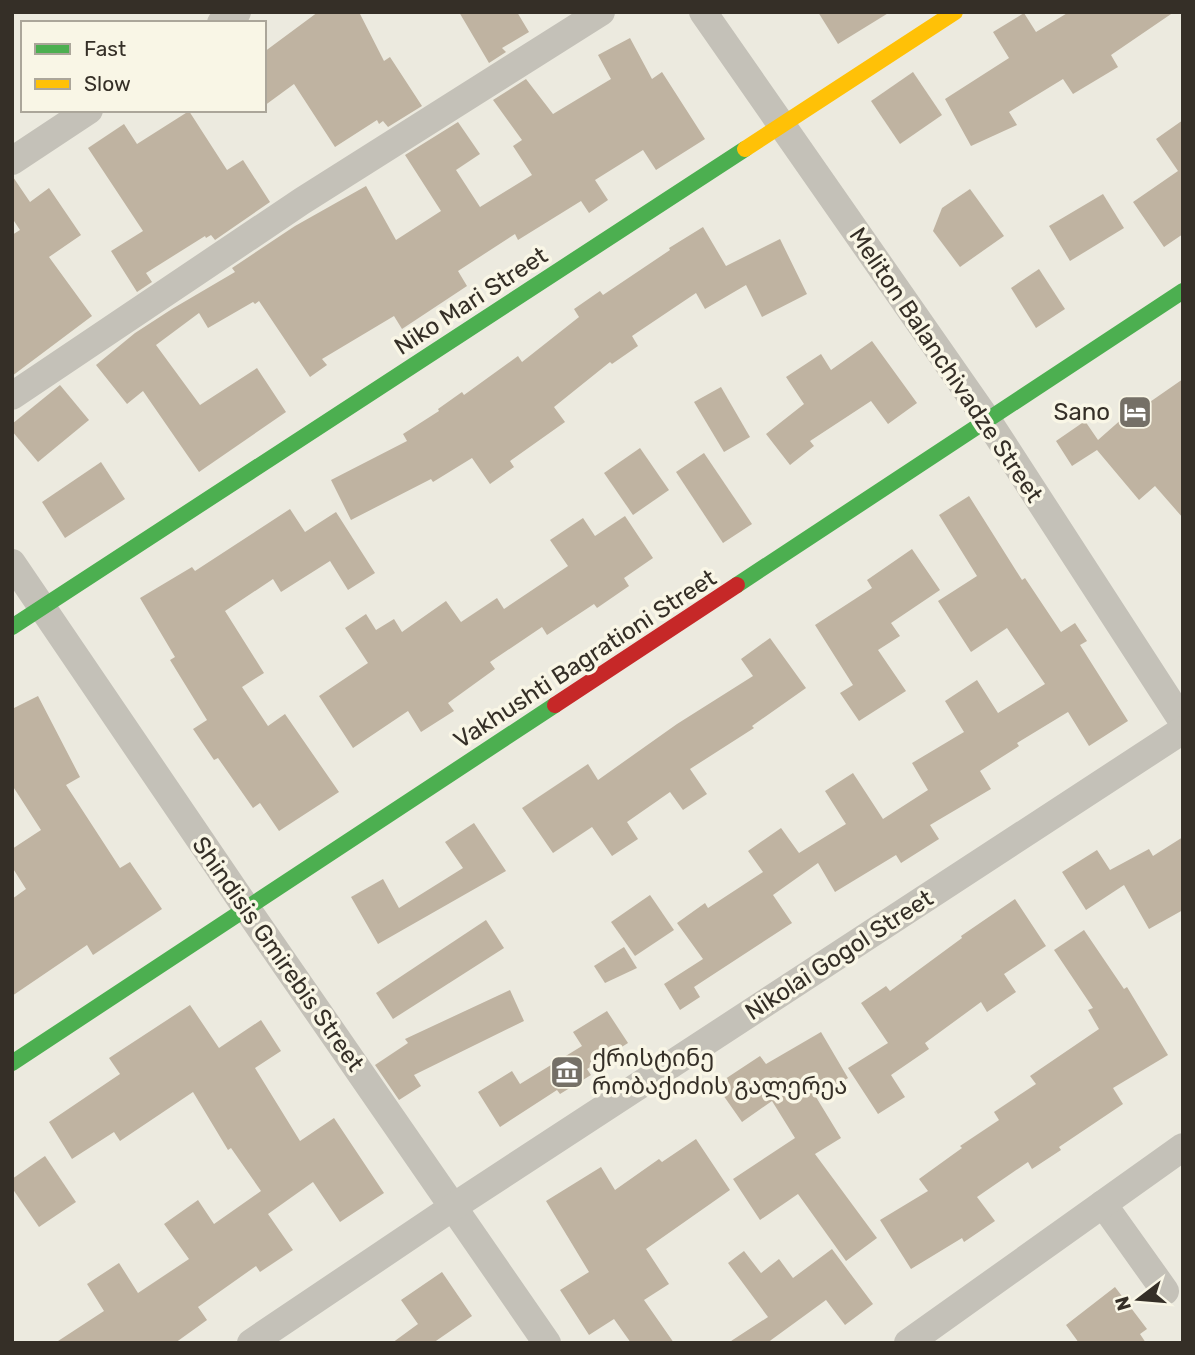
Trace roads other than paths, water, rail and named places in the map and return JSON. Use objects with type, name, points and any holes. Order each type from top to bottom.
[{"type":"street","points":[[12,396],[302,201],[601,12]]},
{"type":"street","name":"Meliton Balanchivadze Street","points":[[703,12],[988,421],[1183,722]]},
{"type":"street","name":"Niko Mari Street","points":[[12,627],[783,127],[955,12]]},
{"type":"street","points":[[12,161],[86,112]]},
{"type":"street","name":"Vakhushti Bagrationi Street","points":[[12,1063],[1183,291]]},
{"type":"street","name":"Shindisis Gmirebis Street","points":[[12,564],[547,1343]]},
{"type":"street","name":"Nikolai Gogol Street","points":[[251,1343],[453,1207],[1183,730]]},
{"type":"street","points":[[908,1343],[1183,1147]]},
{"type":"street","points":[[1103,1204],[1165,1291]]},
{"type":"place","name":"Sano","points":[[1135,412]]},
{"type":"place","name":"ქრისტინე რობაქიძის გალერეა","points":[[567,1072]]}]
